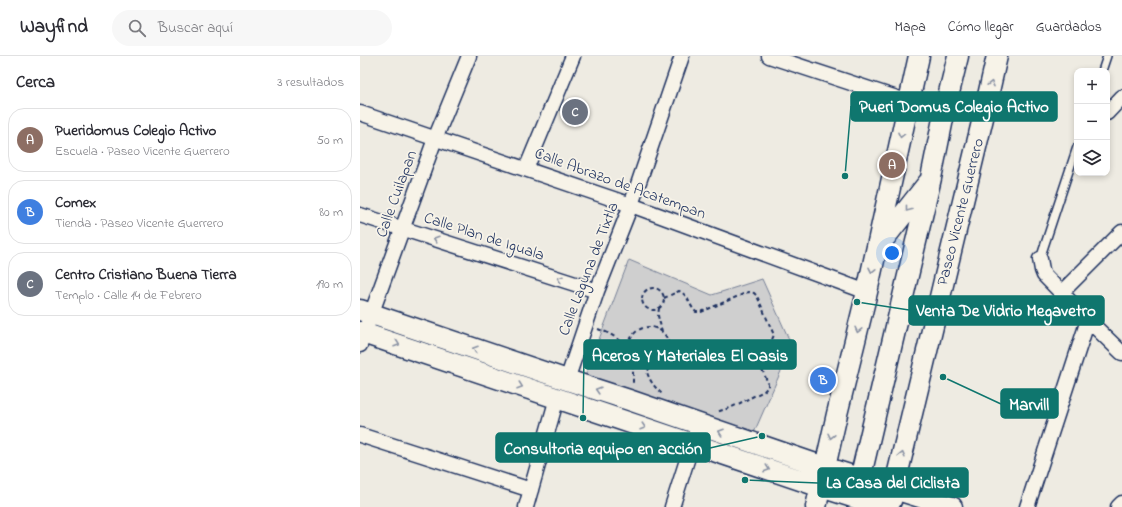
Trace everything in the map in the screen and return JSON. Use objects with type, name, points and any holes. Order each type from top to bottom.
[{"type":"main road","points":[[816,507],[824,467],[877,249],[919,56]]},
{"type":"main road","points":[[856,495],[931,178],[945,109],[958,56]]},
{"type":"main road","name":"Paseo Vicente Guerrero","points":[[892,498],[997,56]]},
{"type":"main road","points":[[877,249],[931,178]]},
{"type":"main road","points":[[366,312],[824,467],[856,495],[884,507]]},
{"type":"main road","points":[[361,337],[557,398],[821,487],[856,495],[892,498],[952,507]]},
{"type":"street","name":"Calle Cuilapan","points":[[361,337],[366,312],[403,229],[435,139],[468,56]]},
{"type":"street","points":[[526,169],[572,56]]},
{"type":"street","name":"Calle Laguna de Tixtla","points":[[567,380],[597,291],[631,205],[682,56]]},
{"type":"street","points":[[769,56],[909,102]]},
{"type":"street","points":[[1110,110],[1122,97]]},
{"type":"street","name":"Calle Abrazo de Acatempan","points":[[360,113],[631,205],[867,292]]},
{"type":"street","name":"Calle Plan de Iguala","points":[[360,215],[597,291]]},
{"type":"street","points":[[1061,293],[1122,232]]},
{"type":"street","points":[[1040,259],[1044,275],[1122,353]]},
{"type":"street","points":[[1027,507],[1088,320]]},
{"type":"street","points":[[526,507],[557,398]]},
{"type":"street","points":[[672,507],[698,424]]},
{"type":"street","points":[[360,435],[531,490]]},
{"type":"street","points":[[1118,507],[1122,503]]},
{"type":"lane","points":[[1103,68],[1107,56]]},
{"type":"lane","points":[[1040,259],[1074,156]]},
{"type":"path","points":[[659,308],[652,310],[645,308],[642,302],[643,295],[648,290],[654,288],[660,292],[664,298]]},
{"type":"path","points":[[663,332],[658,316],[659,308],[664,298],[679,291],[686,296],[693,310],[696,312],[701,312],[748,292],[754,293],[756,296],[774,335],[773,340],[770,344],[762,348],[757,358],[768,387],[764,391],[730,408],[715,412]]},
{"type":"path","points":[[585,326],[612,335],[625,344],[629,353],[632,359],[643,366],[650,367],[662,362],[666,357],[669,350],[667,337],[663,332],[651,326],[638,329],[633,334],[628,346],[629,353],[633,365],[633,386],[629,400]]},
{"type":"path","points":[[669,344],[687,355],[697,357],[706,353]]},
{"type":"path","points":[[650,367],[647,372],[649,379],[664,395]]},
{"type":"shaded area","points":[[629,260],[712,295],[762,279],[792,346],[753,435],[584,379]]},
{"type":"place","name":"Centro Cristiano Buena Tierra","points":[[575,112]]},
{"type":"place","name":"Pueridomus Colegio Activo","points":[[892,165]]},
{"type":"place","name":"Pueri Domus Colegio Activo","points":[[845,176]]},
{"type":"place","name":"Venta De Vidrio Megavetro","points":[[857,302]]},
{"type":"place","name":"Marvill","points":[[943,377]]},
{"type":"place","name":"Comex","points":[[823,380]]},
{"type":"place","name":"Aceros Y Materiales El Oasis","points":[[583,418]]},
{"type":"place","name":"Consultoria equipo en acción","points":[[762,436]]},
{"type":"place","name":"La Casa del Ciclista","points":[[745,480]]}]
